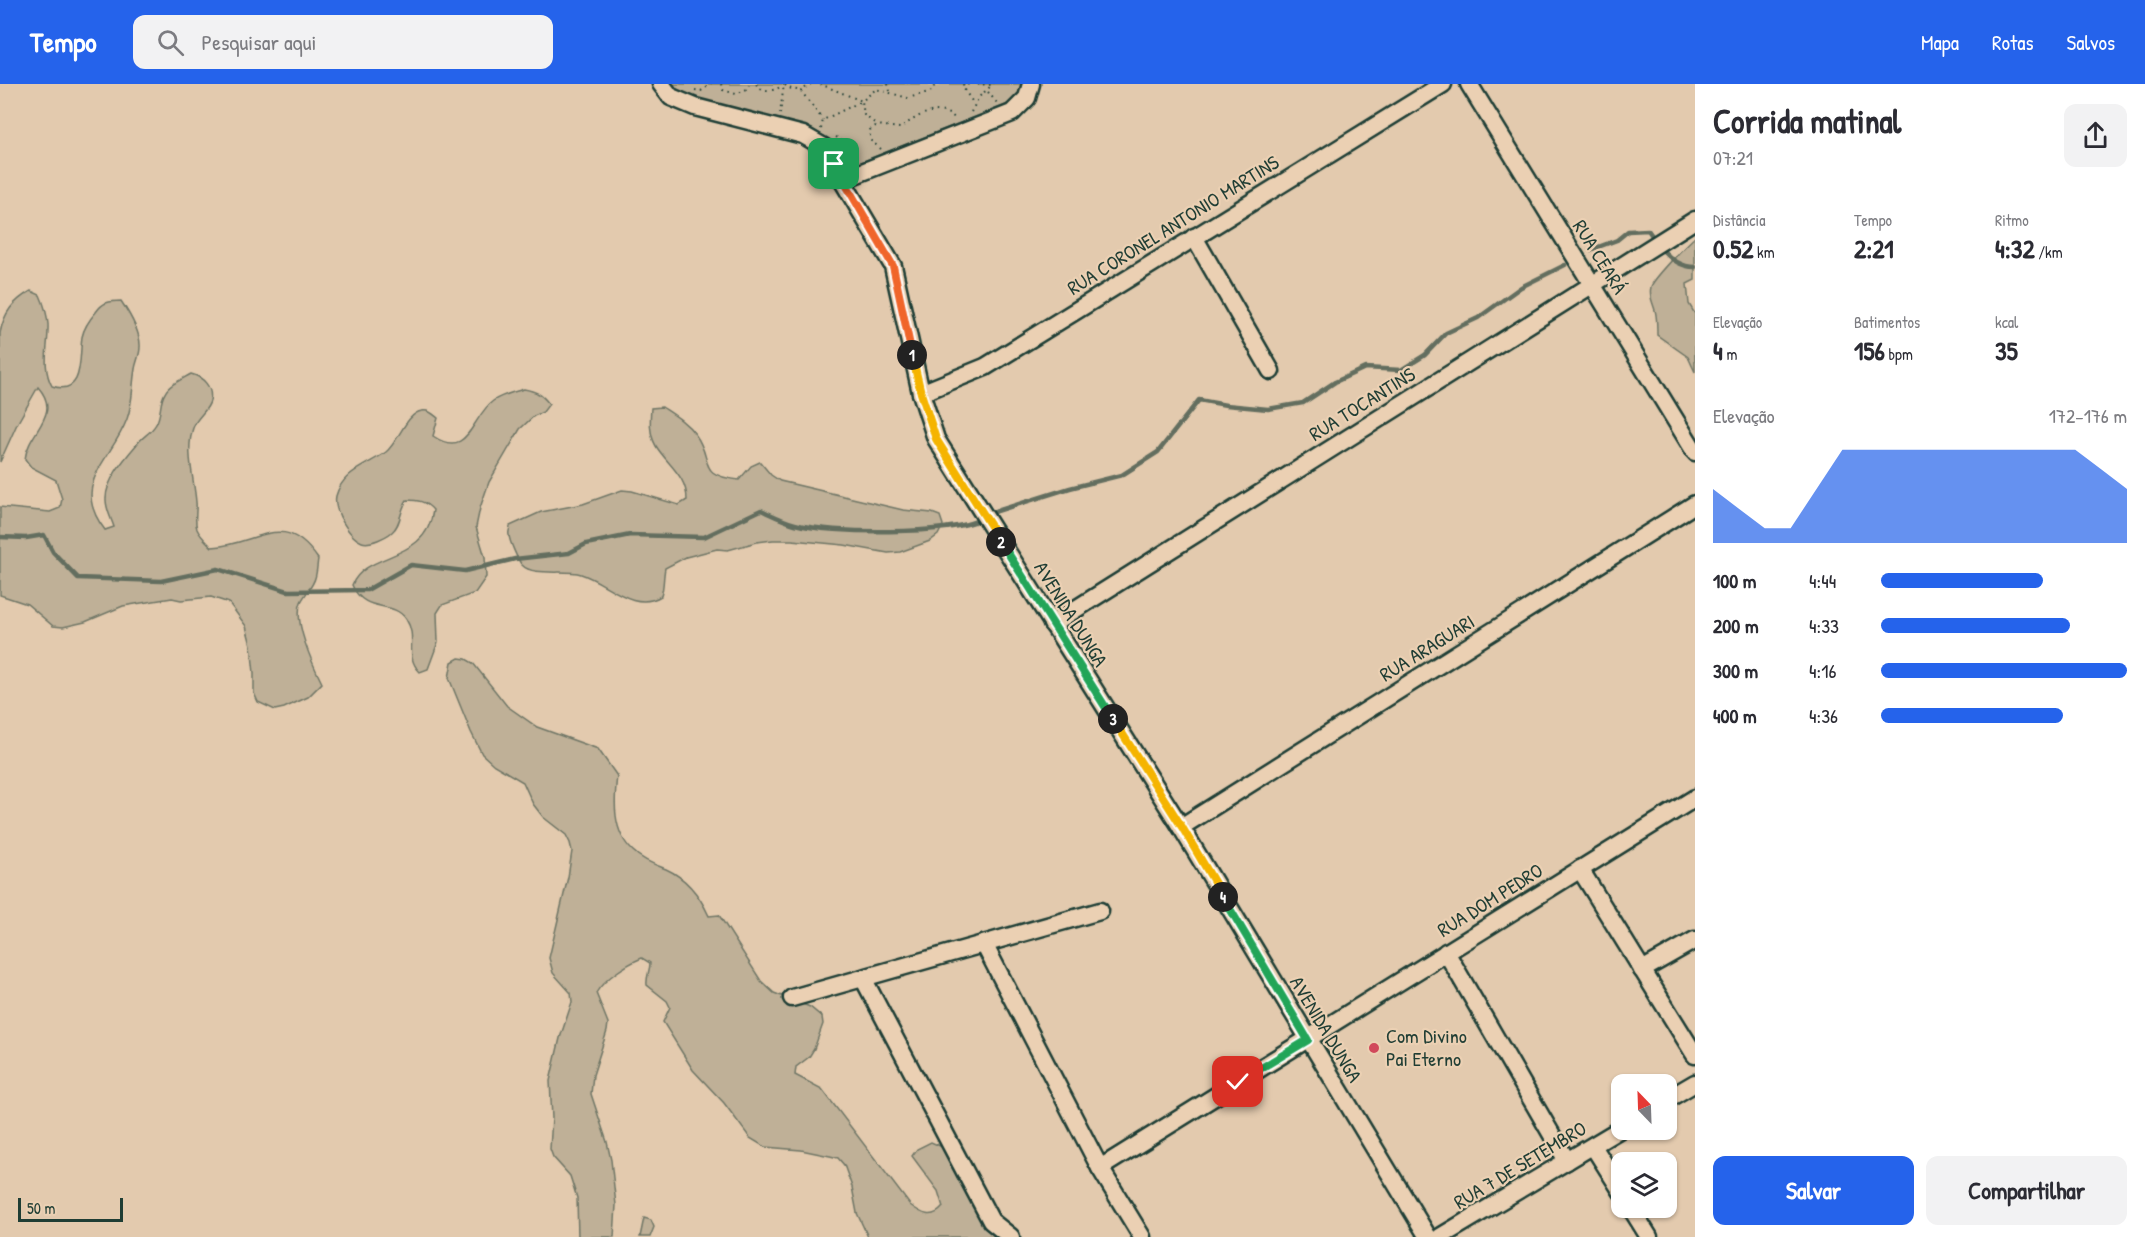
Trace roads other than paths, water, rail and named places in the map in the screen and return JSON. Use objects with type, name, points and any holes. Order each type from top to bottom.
[{"type":"street","name":"AVENIDA DUNGA","points":[[660,84],[670,97],[695,107],[803,135],[824,147],[893,266],[921,393],[936,439],[1182,827],[1428,1237]]},
{"type":"street","points":[[842,180],[1012,113],[1027,98],[1031,84]]},
{"type":"street","name":"RUA CORONEL ANTONIO MARTINS","points":[[921,393],[985,367],[1443,84]]},
{"type":"street","name":"RUA CEARÁ","points":[[1469,84],[1695,452]]},
{"type":"street","name":"RUA TOCANTINS","points":[[1052,624],[1695,220]]},
{"type":"street","points":[[1194,237],[1271,371]]},
{"type":"street","name":"RUA ARAGUARI","points":[[1182,827],[1695,504]]},
{"type":"street","name":"RUA DOM PEDRO","points":[[1100,1168],[1695,798]]},
{"type":"street","points":[[1580,869],[1695,1054]]},
{"type":"street","points":[[792,998],[1100,911]]},
{"type":"street","points":[[1642,970],[1695,940]]},
{"type":"street","points":[[984,944],[1100,1168],[1142,1237]]},
{"type":"street","points":[[1446,952],[1567,1161]]},
{"type":"street","points":[[863,978],[991,1221],[1011,1237]]},
{"type":"street","points":[[1677,1094],[1694,1086]]},
{"type":"street","name":"RUA 7 DE SETEMBRO","points":[[1440,1237],[1611,1135]]},
{"type":"street","points":[[1593,1146],[1611,1175]]},
{"type":"street","points":[[1637,1218],[1649,1237]]},
{"type":"waterway","points":[[1590,250],[1617,240],[1628,231],[1648,230],[1655,240]]},
{"type":"waterway","points":[[1660,247],[1675,261],[1695,267]]},
{"type":"waterway","points":[[989,515],[1070,488],[1122,475],[1158,452],[1199,400],[1268,409],[1303,403],[1335,382],[1365,368],[1401,370],[1425,355],[1446,333],[1478,318],[1521,287],[1565,265]]},
{"type":"waterway","points":[[0,537],[26,538],[44,535],[53,552],[78,578],[161,581],[218,569],[288,591],[367,590],[411,565],[465,571],[515,559],[569,553],[586,544],[630,535],[704,537],[761,510],[795,524],[834,530],[918,530],[944,528],[981,519]]},
{"type":"place","name":"Com Divino Pai Eterno","points":[[1374,1048]]}]
